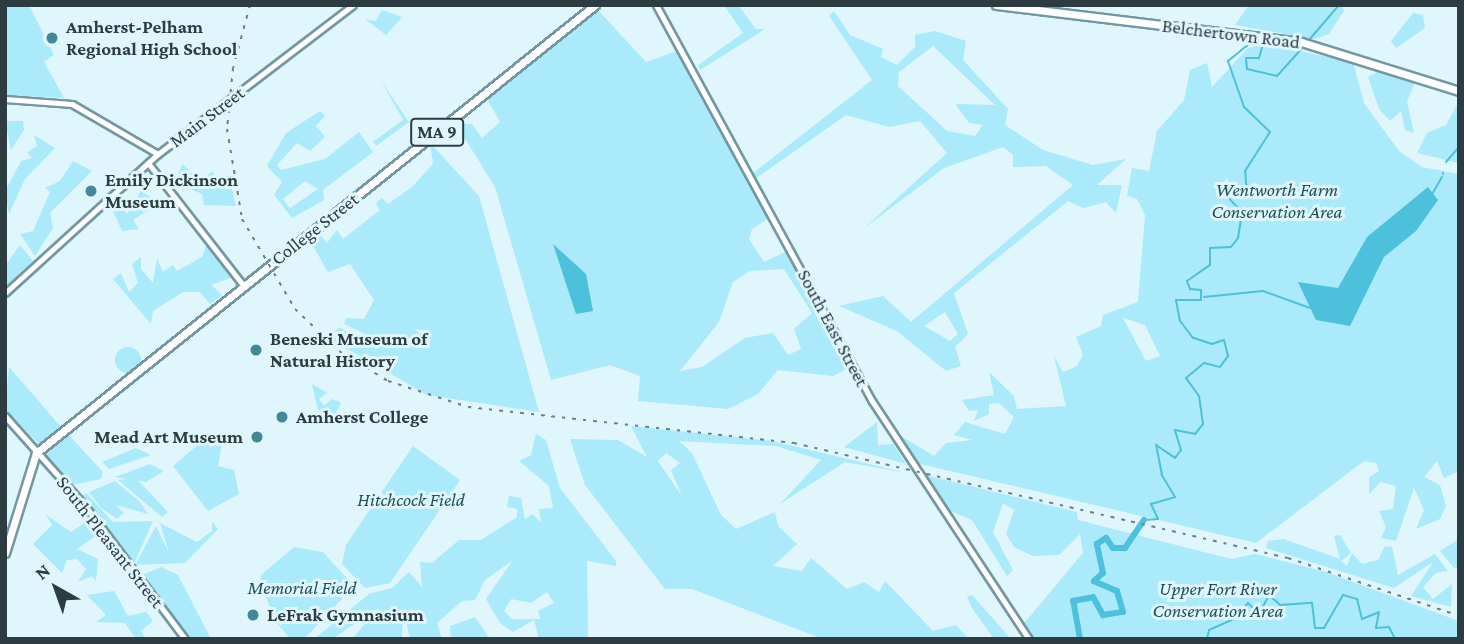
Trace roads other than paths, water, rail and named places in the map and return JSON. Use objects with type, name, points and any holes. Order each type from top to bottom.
[{"type":"highway","name":"College Street","points":[[36,453],[595,5]]},
{"type":"highway","name":"Belchertown Road","points":[[996,5],[1301,42],[1459,91]]},
{"type":"highway","points":[[5,553],[36,453]]},
{"type":"main road","name":"Main Street","points":[[5,293],[158,154],[353,5]]},
{"type":"main road","name":"South East Street","points":[[656,5],[882,418],[1029,639]]},
{"type":"main road","points":[[5,99],[72,104],[158,154]]},
{"type":"main road","points":[[148,163],[243,285]]},
{"type":"main road","name":"South Pleasant Street","points":[[5,416],[86,507],[185,639]]},
{"type":"waterway","points":[[1309,40],[1339,5]]},
{"type":"waterway","points":[[1144,520],[1158,519],[1151,504],[1175,497],[1162,475],[1156,445],[1175,458],[1181,450],[1175,430],[1195,434],[1203,424],[1199,396],[1186,378],[1204,363],[1220,367],[1228,356],[1224,340],[1212,344],[1193,338],[1180,321],[1176,300],[1201,300],[1201,290],[1190,289],[1187,281],[1210,265],[1210,248],[1231,247],[1238,238],[1242,212],[1221,190],[1227,185],[1247,197],[1245,171],[1270,132],[1244,107],[1228,61],[1249,44],[1263,44],[1259,58],[1246,58],[1247,69],[1277,76],[1303,47]]},
{"type":"waterway","points":[[1446,162],[1459,147]]},
{"type":"waterway","points":[[1431,196],[1442,177]]},
{"type":"waterway","points":[[1204,297],[1263,291],[1310,308]]},
{"type":"waterway","points":[[1080,639],[1073,601],[1093,597],[1103,615],[1123,612],[1117,591],[1094,581],[1103,573],[1097,544],[1106,538],[1113,548],[1125,548],[1144,520]]},
{"type":"waterway","points":[[1207,639],[1209,630],[1236,618],[1248,603],[1259,614],[1269,595],[1280,605],[1312,603],[1315,628],[1324,628],[1343,595],[1357,599],[1362,619],[1379,612],[1376,628],[1389,627],[1395,639]]},
{"type":"railway","points":[[250,5],[233,68],[227,129],[242,219],[295,309],[339,351],[388,381],[468,407],[794,443],[1288,558],[1459,616]]},
{"type":"place","name":"Amherst-Pelham Regional High School","points":[[52,38]]},
{"type":"place","name":"Emily Dickinson Museum","points":[[91,191]]},
{"type":"place","name":"Beneski Museum of Natural History","points":[[256,350]]},
{"type":"place","name":"Amherst College","points":[[282,417]]},
{"type":"place","name":"Mead Art Museum","points":[[257,437]]},
{"type":"place","name":"LeFrak Gymnasium","points":[[253,615]]},
{"type":"park label","name":"Wentworth Farm Conservation Area","points":[[1277,201]]},
{"type":"park label","name":"Hitchcock Field","points":[[411,500]]},
{"type":"park label","name":"Memorial Field","points":[[302,588]]},
{"type":"park label","name":"Upper Fort River Conservation Area","points":[[1218,600]]}]
